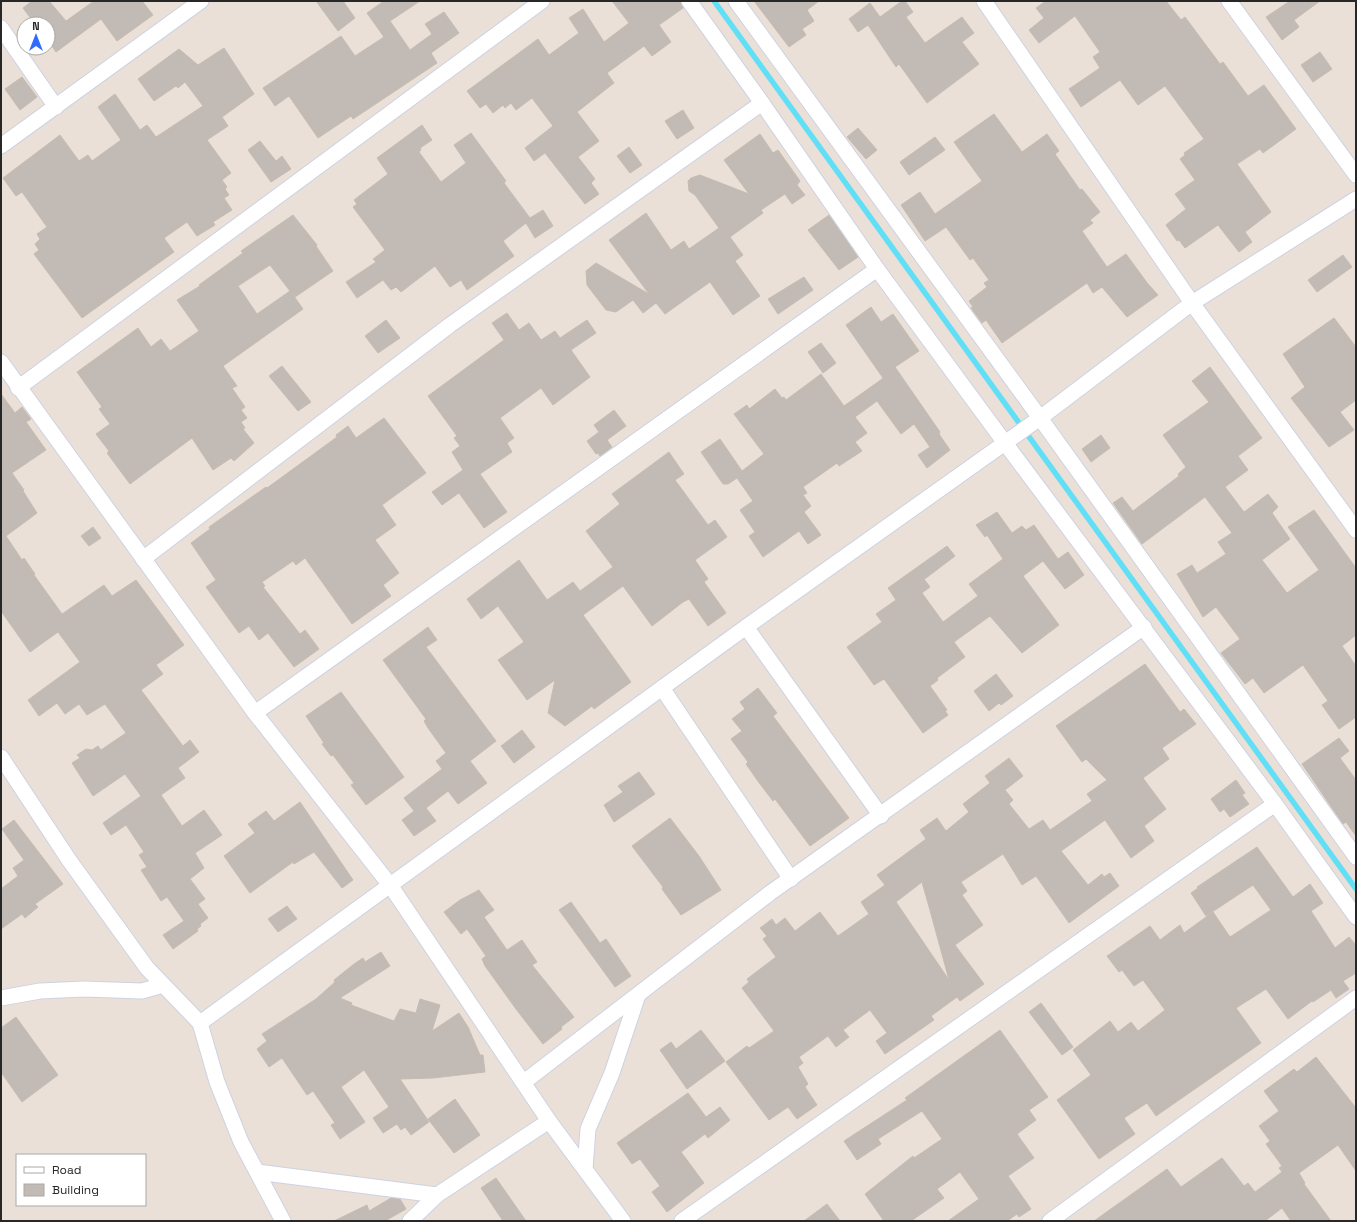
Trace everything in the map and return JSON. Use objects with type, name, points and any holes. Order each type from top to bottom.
[{"type":"street","points":[[1,146],[201,1]]},
{"type":"street","points":[[18,388],[542,1]]},
{"type":"street","points":[[688,1],[762,103],[877,269],[1009,440],[1356,916]]},
{"type":"street","points":[[736,1],[1036,421],[1356,857]]},
{"type":"street","points":[[984,1],[1192,304],[1356,530]]},
{"type":"street","points":[[1229,1],[1356,174]]},
{"type":"street","points":[[1,28],[56,107]]},
{"type":"street","points":[[143,559],[450,325],[762,103]]},
{"type":"street","points":[[200,1024],[746,627],[1036,421],[1192,304],[1356,199]]},
{"type":"street","points":[[255,713],[877,269]]},
{"type":"street","points":[[1,362],[18,388],[255,713],[390,886],[549,1121],[623,1221]]},
{"type":"street","points":[[524,1082],[791,879],[881,816],[981,742],[1144,626]]},
{"type":"street","points":[[746,627],[881,816]]},
{"type":"street","points":[[662,688],[791,879]]},
{"type":"street","points":[[1,757],[69,860],[147,968],[200,1024],[217,1082],[241,1142],[284,1221]]},
{"type":"street","points":[[682,1221],[1275,804]]},
{"type":"street","points":[[1,998],[40,991],[84,989],[142,991],[163,985]]},
{"type":"street","points":[[585,1169],[588,1129],[612,1073],[638,994]]},
{"type":"street","points":[[1050,1221],[1356,998]]},
{"type":"street","points":[[410,1221],[437,1195],[549,1121]]},
{"type":"street","points":[[257,1172],[437,1195]]},
{"type":"building","points":[[32,1],[49,1],[66,21],[94,1],[142,1],[153,15],[117,41],[101,19],[56,52],[56,16],[29,16],[23,8]]},
{"type":"building","points":[[316,1],[343,1],[355,18],[338,31]]},
{"type":"building","points":[[384,1],[420,1],[390,21],[410,50],[432,34],[425,24],[444,12],[459,33],[431,53],[437,63],[353,119],[351,116],[318,138],[289,96],[275,106],[263,88],[341,36],[355,56],[384,37],[367,13]]},
{"type":"building","points":[[612,1],[680,1],[683,8],[659,25],[671,42],[652,56],[644,46],[607,73],[614,83],[577,112],[599,141],[578,157],[595,179],[591,183],[599,194],[585,204],[545,153],[534,161],[525,148],[553,126],[532,98],[516,110],[511,103],[505,108],[503,105],[493,113],[486,104],[480,108],[467,91],[538,39],[549,55],[579,33],[569,18],[583,9],[604,42],[629,23]]},
{"type":"building","points":[[754,1],[819,1],[807,10],[814,21],[802,29],[806,35],[789,47]]},
{"type":"building","points":[[902,1],[905,1],[913,12],[906,17],[925,43],[962,17],[974,33],[962,42],[979,64],[927,103],[899,64],[896,67],[868,25],[858,32],[849,19],[870,3],[880,17]]},
{"type":"building","points":[[1046,1],[1166,1],[1181,20],[1185,17],[1220,64],[1223,62],[1248,96],[1264,85],[1296,129],[1263,153],[1260,149],[1237,164],[1271,212],[1245,232],[1252,242],[1239,252],[1218,225],[1185,248],[1179,240],[1177,241],[1166,225],[1186,209],[1175,194],[1195,180],[1180,159],[1185,155],[1184,153],[1204,139],[1165,86],[1138,105],[1120,80],[1081,107],[1069,89],[1100,68],[1093,57],[1100,52],[1075,16],[1039,43],[1029,30],[1044,18],[1036,8]]},
{"type":"building","points":[[1290,1],[1320,1],[1294,20],[1299,27],[1282,40],[1266,17]]},
{"type":"building","points":[[224,48],[254,94],[222,117],[228,126],[207,140],[231,173],[222,180],[227,187],[225,189],[229,195],[224,198],[232,210],[213,222],[215,225],[197,236],[187,222],[164,238],[174,252],[82,318],[34,254],[39,250],[35,244],[40,239],[37,234],[47,227],[22,192],[16,196],[3,178],[60,135],[79,161],[88,155],[92,161],[121,140],[98,107],[115,94],[140,130],[147,125],[156,137],[203,106],[185,82],[178,88],[176,86],[154,101],[138,79],[179,49],[198,65]]},
{"type":"building","points":[[1320,52],[1332,69],[1313,82],[1301,65]]},
{"type":"building","points":[[22,77],[37,97],[20,110],[5,89]]},
{"type":"building","points":[[683,110],[694,128],[677,139],[665,121]]},
{"type":"building","points":[[994,114],[1022,152],[1047,134],[1059,151],[1055,154],[1080,190],[1082,189],[1100,212],[1090,220],[1093,223],[1082,231],[1107,267],[1126,254],[1158,295],[1127,317],[1102,287],[1093,293],[1087,283],[1002,343],[986,320],[982,323],[971,308],[973,307],[969,301],[987,287],[984,283],[989,280],[973,258],[970,260],[946,227],[925,241],[901,205],[920,192],[935,214],[982,181],[954,142]]},
{"type":"building","points":[[422,125],[432,140],[420,148],[421,150],[419,152],[441,182],[466,163],[454,145],[471,133],[506,181],[504,183],[530,218],[543,210],[553,226],[535,238],[526,223],[503,241],[514,256],[467,290],[461,280],[450,287],[435,266],[401,292],[396,287],[391,290],[383,280],[357,298],[346,282],[376,262],[373,259],[385,250],[353,207],[357,204],[354,200],[388,174],[377,158]]},
{"type":"building","points":[[858,128],[877,150],[866,159],[847,137]]},
{"type":"building","points":[[760,134],[773,153],[778,150],[800,181],[797,185],[805,195],[792,204],[785,194],[761,210],[763,213],[730,237],[743,255],[735,261],[760,296],[733,315],[710,282],[665,314],[656,303],[643,313],[633,300],[616,312],[606,310],[587,285],[586,271],[596,263],[649,294],[609,240],[646,213],[671,250],[684,241],[689,249],[719,228],[695,195],[689,191],[688,181],[691,178],[700,175],[749,194],[724,160]]},
{"type":"building","points":[[935,137],[945,150],[909,175],[900,162]]},
{"type":"building","points":[[260,141],[276,161],[282,156],[291,169],[271,182],[248,150]]},
{"type":"building","points":[[629,147],[642,165],[630,173],[617,156]]},
{"type":"building","points":[[293,215],[317,245],[316,246],[333,271],[295,297],[291,292],[303,309],[223,366],[237,386],[232,388],[245,407],[241,410],[247,418],[241,422],[245,428],[243,429],[254,443],[234,461],[231,458],[213,470],[192,438],[130,484],[107,453],[109,451],[96,434],[110,424],[99,409],[102,407],[77,372],[138,328],[151,347],[161,339],[170,351],[199,331],[177,300],[200,286],[199,285],[243,253],[241,251]],"holes":[[[270,265],[290,291],[257,314],[238,286]]]},
{"type":"building","points":[[829,215],[858,257],[839,270],[808,230]]},
{"type":"building","points":[[1343,255],[1352,267],[1317,292],[1308,280]]},
{"type":"building","points":[[804,277],[813,290],[778,314],[768,299]]},
{"type":"building","points":[[871,307],[881,322],[893,314],[919,351],[895,367],[940,432],[939,434],[950,450],[927,468],[918,455],[930,447],[914,424],[901,434],[877,401],[855,417],[867,433],[855,442],[862,451],[839,466],[837,463],[803,487],[807,493],[803,495],[811,506],[804,512],[821,535],[808,544],[799,531],[763,557],[749,536],[755,532],[740,510],[753,501],[737,478],[728,484],[723,484],[701,452],[720,439],[742,471],[764,454],[734,414],[747,405],[749,409],[775,389],[782,398],[784,397],[786,400],[821,374],[844,406],[883,378],[846,325]]},
{"type":"building","points":[[507,313],[519,330],[529,323],[541,340],[555,331],[560,338],[587,320],[596,333],[571,350],[590,377],[553,405],[541,388],[500,418],[514,438],[507,443],[512,452],[480,474],[507,512],[484,528],[459,493],[442,505],[432,492],[463,470],[452,452],[460,446],[454,438],[457,436],[428,396],[504,340],[492,323]]},
{"type":"building","points":[[1334,318],[1356,347],[1356,400],[1340,412],[1354,430],[1329,447],[1291,398],[1305,387],[1283,354]]},
{"type":"building","points":[[386,320],[400,338],[378,353],[365,336]]},
{"type":"building","points":[[821,343],[836,363],[823,373],[808,352]]},
{"type":"building","points":[[282,366],[311,402],[298,411],[269,376]]},
{"type":"building","points":[[1210,367],[1262,438],[1238,456],[1248,470],[1225,487],[1244,512],[1268,494],[1278,507],[1272,513],[1290,539],[1262,560],[1287,593],[1319,570],[1288,527],[1314,510],[1356,568],[1356,635],[1342,646],[1356,666],[1356,717],[1339,729],[1322,705],[1328,701],[1303,665],[1264,693],[1253,678],[1245,684],[1221,653],[1240,639],[1216,607],[1203,617],[1177,574],[1192,565],[1197,573],[1226,554],[1218,542],[1232,533],[1205,497],[1142,544],[1113,503],[1122,497],[1133,511],[1179,476],[1178,474],[1186,467],[1163,435],[1209,402],[1192,381]]},
{"type":"building","points":[[1,394],[15,413],[22,407],[31,419],[26,422],[46,450],[12,473],[37,513],[6,536],[22,560],[24,558],[35,574],[34,575],[62,614],[104,585],[112,596],[136,580],[184,645],[156,665],[163,674],[141,690],[183,746],[190,740],[199,752],[178,768],[185,778],[161,795],[182,826],[204,810],[222,835],[195,853],[204,868],[190,879],[205,899],[198,904],[208,918],[200,924],[201,926],[197,929],[198,931],[173,949],[163,935],[184,921],[167,897],[161,901],[141,870],[147,867],[139,855],[144,852],[126,825],[111,835],[103,823],[141,796],[125,774],[93,796],[72,763],[80,758],[77,755],[86,749],[92,750],[98,746],[101,750],[126,733],[105,704],[87,715],[79,704],[65,714],[57,703],[39,716],[28,700],[80,662],[58,632],[30,652],[1,611]]},
{"type":"building","points":[[614,410],[626,426],[607,440],[612,447],[600,456],[598,453],[596,454],[587,441],[599,432],[594,425]]},
{"type":"building","points":[[384,418],[426,473],[382,505],[396,525],[375,540],[399,573],[383,585],[391,596],[352,624],[305,558],[296,565],[293,561],[262,582],[265,586],[263,587],[300,634],[305,630],[319,649],[294,667],[268,633],[259,640],[249,626],[239,633],[206,587],[216,580],[191,543],[210,529],[209,527],[266,487],[267,488],[337,437],[336,435],[348,426],[356,438]]},
{"type":"building","points":[[1101,435],[1110,448],[1091,462],[1082,449]]},
{"type":"building","points":[[669,452],[684,474],[675,480],[708,525],[715,520],[727,537],[695,560],[708,579],[704,582],[726,613],[708,626],[689,599],[652,626],[623,586],[583,615],[631,682],[594,709],[592,706],[565,726],[548,713],[555,680],[527,700],[498,660],[524,642],[498,606],[481,619],[467,599],[519,560],[547,600],[573,582],[580,591],[613,567],[586,531],[620,504],[612,494]]},
{"type":"building","points":[[997,512],[1012,533],[1022,526],[1026,530],[1034,525],[1058,559],[1068,552],[1084,575],[1065,589],[1043,561],[1023,576],[1059,625],[1022,653],[990,616],[954,642],[965,657],[937,678],[938,680],[930,686],[947,710],[945,711],[948,715],[923,733],[884,679],[874,685],[847,647],[882,622],[876,614],[896,600],[888,588],[947,546],[955,556],[924,579],[930,587],[922,593],[943,622],[978,596],[969,584],[1003,559],[987,535],[985,537],[976,525]]},
{"type":"building","points":[[93,527],[101,538],[89,546],[81,536]]},
{"type":"building","points":[[428,627],[437,640],[426,647],[496,741],[470,761],[487,783],[458,804],[448,791],[426,808],[436,821],[414,836],[402,820],[414,811],[404,798],[442,769],[436,761],[446,753],[428,728],[424,721],[426,719],[383,660]]},
{"type":"building","points":[[1145,664],[1180,712],[1184,709],[1196,724],[1162,748],[1169,759],[1143,778],[1166,809],[1144,826],[1154,841],[1131,858],[1105,820],[1061,851],[1088,885],[1102,874],[1104,877],[1110,873],[1119,886],[1069,923],[1036,876],[1022,885],[1003,854],[961,882],[967,891],[962,895],[983,925],[955,945],[984,984],[960,1001],[957,997],[931,1016],[934,1020],[885,1054],[876,1041],[887,1033],[870,1010],[843,1030],[849,1037],[836,1047],[828,1036],[799,1057],[803,1063],[798,1067],[808,1084],[805,1087],[817,1105],[797,1119],[788,1107],[769,1120],[726,1062],[747,1046],[749,1048],[774,1031],[742,988],[749,982],[747,979],[776,957],[763,939],[767,936],[760,928],[772,919],[776,925],[785,918],[795,931],[820,912],[838,936],[869,914],[861,902],[885,885],[877,875],[926,839],[920,830],[937,818],[946,831],[969,812],[963,804],[990,783],[985,776],[1009,758],[1023,776],[1005,790],[1013,800],[1009,804],[1029,829],[1043,820],[1050,830],[1092,801],[1087,794],[1107,780],[1086,759],[1082,762],[1056,726]],"holes":[[[922,882],[949,980],[896,902]]]},
{"type":"building","points":[[996,674],[1013,696],[1001,705],[999,703],[989,711],[974,691]]},
{"type":"building","points":[[758,688],[777,713],[773,716],[849,818],[810,846],[775,799],[773,801],[760,784],[746,764],[748,762],[731,739],[742,731],[732,719],[745,709],[740,702]]},
{"type":"building","points":[[341,692],[404,777],[366,805],[351,785],[354,783],[333,755],[331,756],[322,744],[324,743],[306,716]]},
{"type":"building","points":[[522,730],[535,747],[514,763],[501,746]]},
{"type":"building","points":[[1339,738],[1349,751],[1340,758],[1356,780],[1356,836],[1346,822],[1343,824],[1302,764]]},
{"type":"building","points":[[639,772],[655,794],[614,822],[604,805],[623,792],[618,786]]},
{"type":"building","points":[[1236,780],[1245,793],[1242,795],[1249,804],[1230,817],[1224,809],[1220,812],[1211,799]]},
{"type":"building","points":[[300,802],[353,880],[342,888],[314,852],[294,864],[293,862],[250,893],[224,856],[255,833],[248,824],[266,811],[274,821]]},
{"type":"building","points":[[670,818],[699,856],[721,890],[681,915],[662,889],[663,887],[632,846]]},
{"type":"building","points":[[14,820],[63,884],[35,904],[38,907],[25,918],[22,914],[1,929],[1,889],[18,876],[13,868],[24,860],[2,829]]},
{"type":"building","points":[[1257,847],[1293,897],[1310,884],[1323,903],[1311,911],[1335,948],[1349,937],[1356,945],[1356,973],[1343,981],[1349,989],[1336,998],[1331,990],[1313,1002],[1312,1001],[1288,1019],[1266,989],[1236,1008],[1261,1043],[1156,1116],[1147,1103],[1124,1118],[1135,1134],[1099,1159],[1057,1100],[1091,1075],[1073,1050],[1110,1021],[1118,1032],[1131,1022],[1138,1031],[1165,1010],[1143,980],[1134,986],[1122,970],[1119,972],[1107,956],[1150,926],[1160,940],[1180,925],[1184,933],[1213,912],[1230,937],[1271,910],[1253,885],[1206,916],[1191,893],[1198,888],[1197,887]]},
{"type":"building","points":[[479,890],[494,910],[484,917],[507,950],[522,940],[537,962],[532,965],[574,1017],[543,1044],[485,966],[482,959],[486,956],[467,929],[461,934],[444,912],[460,900]]},
{"type":"building","points":[[571,902],[600,943],[606,939],[631,976],[615,987],[559,910]]},
{"type":"building","points":[[287,906],[297,919],[278,932],[268,919]]},
{"type":"building","points":[[381,952],[390,966],[340,998],[352,1003],[351,1005],[394,1021],[400,1009],[416,1013],[420,999],[440,1005],[432,1031],[459,1013],[468,1027],[480,1055],[483,1055],[485,1072],[433,1078],[400,1079],[429,1122],[411,1135],[405,1127],[401,1130],[397,1124],[383,1133],[373,1118],[389,1107],[364,1070],[341,1087],[365,1122],[340,1139],[331,1125],[335,1123],[313,1091],[307,1095],[282,1058],[269,1067],[257,1049],[267,1041],[262,1034],[316,999],[335,982],[334,980],[354,964],[363,958],[365,962]]},
{"type":"building","points":[[1041,1003],[1073,1047],[1062,1055],[1029,1012]]},
{"type":"building","points":[[16,1017],[58,1075],[22,1102],[1,1072],[1,1028]]},
{"type":"building","points":[[701,1030],[725,1061],[687,1089],[660,1050],[671,1042],[676,1049]]},
{"type":"building","points":[[1000,1030],[1048,1097],[1029,1110],[1036,1120],[1017,1134],[1034,1158],[1008,1176],[1031,1209],[1019,1217],[1017,1214],[1007,1221],[948,1221],[979,1199],[960,1172],[937,1189],[944,1198],[911,1221],[884,1221],[865,1194],[913,1156],[914,1158],[942,1139],[922,1111],[878,1139],[881,1144],[857,1160],[844,1141],[907,1100],[905,1098]]},
{"type":"building","points":[[1316,1057],[1356,1108],[1356,1171],[1338,1145],[1299,1173],[1305,1183],[1304,1184],[1331,1221],[1291,1221],[1282,1208],[1265,1221],[1094,1221],[1167,1169],[1181,1187],[1222,1158],[1244,1186],[1248,1183],[1255,1192],[1282,1172],[1279,1168],[1282,1166],[1266,1144],[1270,1141],[1259,1126],[1279,1111],[1264,1091],[1294,1069],[1297,1072]]},
{"type":"building","points":[[688,1093],[706,1117],[720,1107],[730,1120],[708,1138],[705,1134],[681,1152],[704,1183],[667,1212],[652,1192],[660,1186],[640,1159],[632,1164],[617,1143]]},
{"type":"building","points":[[455,1099],[480,1135],[454,1153],[428,1119]]},
{"type":"building","points":[[496,1178],[526,1221],[503,1221],[481,1188]]},
{"type":"building","points":[[391,1198],[400,1199],[406,1209],[385,1221],[334,1221],[367,1205],[369,1211]]},
{"type":"building","points":[[827,1204],[840,1221],[804,1221]]},
{"type":"waterway","points":[[714,1],[1356,889]]}]
